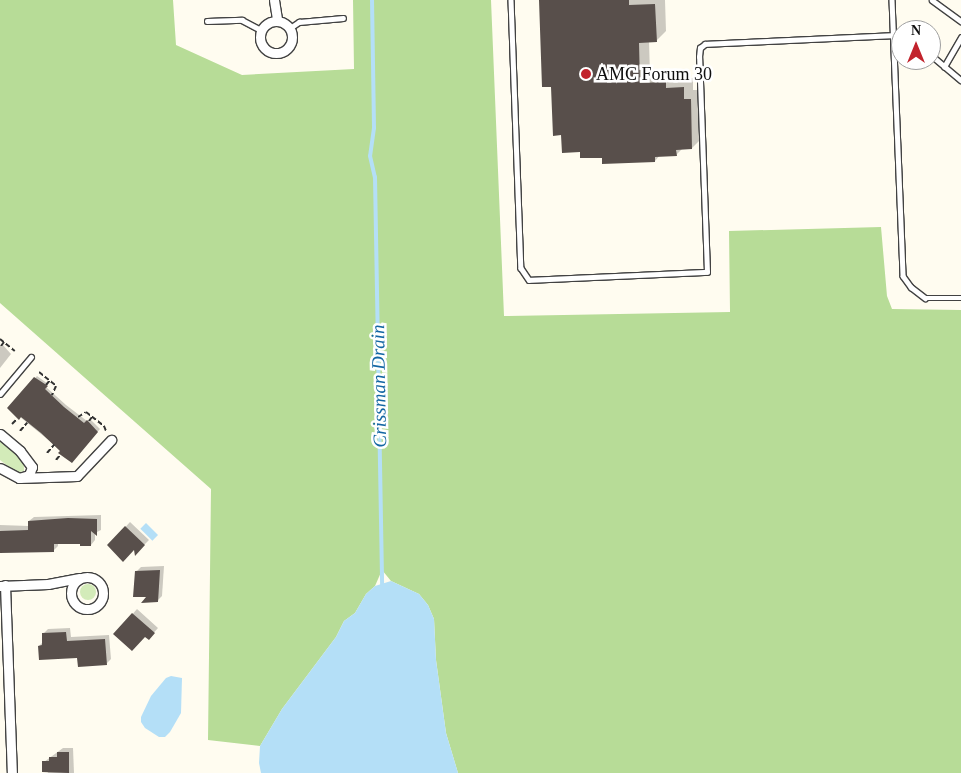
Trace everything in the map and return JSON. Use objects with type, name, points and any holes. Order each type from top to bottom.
[{"type":"street","points":[[274,0],[277,20]]},
{"type":"street","points":[[277,20],[287,24],[290,28],[292,40],[286,50],[274,53],[268,51],[261,42],[261,30],[267,23],[277,20]]},
{"type":"street","points":[[0,434],[32,464],[51,478]]},
{"type":"street","points":[[0,468],[19,478],[51,478],[80,474],[109,438]]},
{"type":"street","points":[[19,478],[32,472],[32,464]]},
{"type":"street","points":[[72,598],[71,593],[74,583],[83,577]]},
{"type":"street","points":[[12,773],[2,586],[48,584],[83,577],[93,578],[101,584],[103,589],[102,600],[90,608],[79,606],[65,591],[48,584]]},
{"type":"lane","points":[[511,0],[521,268],[529,280],[707,272],[699,57],[700,48],[705,44],[891,35]]},
{"type":"lane","points":[[892,0],[893,20]]},
{"type":"lane","points":[[932,0],[961,21]]},
{"type":"lane","points":[[290,28],[299,22],[343,18]]},
{"type":"lane","points":[[207,20],[242,20],[261,30]]},
{"type":"lane","points":[[944,67],[961,38]]},
{"type":"lane","points":[[941,64],[961,80]]},
{"type":"lane","points":[[895,70],[903,276],[911,287],[925,298],[961,298]]},
{"type":"lane","points":[[0,394],[31,357]]},
{"type":"path","points":[[0,339],[15,351]]},
{"type":"path","points":[[1,346],[4,342]]},
{"type":"path","points":[[39,372],[57,388],[52,395]]},
{"type":"path","points":[[46,385],[50,380]]},
{"type":"path","points":[[78,417],[84,412],[92,417],[105,428],[109,438]]},
{"type":"path","points":[[89,421],[92,417]]},
{"type":"path","points":[[12,424],[17,419]]},
{"type":"path","points":[[20,431],[28,423]]},
{"type":"path","points":[[47,453],[54,445]]},
{"type":"path","points":[[56,460],[60,455]]},
{"type":"green space","points":[[0,0],[173,0],[176,45],[242,75],[354,69],[353,0],[491,0],[504,316],[730,312],[729,231],[881,227],[887,296],[892,309],[961,310],[961,773],[458,773],[446,733],[436,660],[434,619],[428,605],[419,594],[391,581],[382,570],[375,586],[366,594],[355,613],[344,621],[336,637],[282,709],[260,746],[208,740],[211,489],[0,303]]},
{"type":"green space","points":[[0,441],[21,459],[24,464],[24,471],[17,473],[0,460]]},
{"type":"green space","points":[[85,584],[91,584],[96,589],[94,598],[85,600],[80,595],[80,589]]},
{"type":"water","points":[[146,523],[158,535],[152,541],[140,529]]},
{"type":"water","points":[[391,581],[419,594],[428,605],[434,619],[436,660],[446,733],[458,773],[261,773],[259,763],[260,746],[282,709],[336,637],[344,621],[355,613],[366,594],[375,586]]},
{"type":"water","points":[[171,676],[182,678],[181,713],[170,732],[165,737],[159,737],[145,728],[141,722],[141,717],[151,696],[166,678]]},
{"type":"building","name":"AMC Forum 30","points":[[539,0],[629,0],[629,5],[655,4],[657,42],[639,43],[640,83],[666,82],[666,88],[684,87],[684,99],[691,99],[692,149],[676,150],[677,156],[655,157],[655,162],[602,164],[602,158],[580,158],[580,152],[562,153],[561,135],[553,136],[551,87],[542,87]]},
{"type":"building","points":[[34,377],[48,386],[45,389],[64,407],[84,423],[87,420],[98,432],[72,463],[58,453],[60,451],[41,433],[21,417],[19,420],[7,408]]},
{"type":"building","points":[[68,518],[97,519],[97,536],[91,531],[91,546],[54,544],[54,552],[0,553],[0,531],[28,530],[28,521]]},
{"type":"building","points":[[125,526],[145,545],[135,556],[134,550],[123,562],[107,545]]},
{"type":"building","points":[[160,570],[158,602],[141,603],[146,597],[133,597],[135,571]]},
{"type":"building","points":[[132,613],[155,633],[149,640],[145,637],[132,651],[113,634]]},
{"type":"building","points":[[66,632],[67,641],[105,639],[107,665],[78,667],[77,658],[39,660],[38,646],[42,645],[42,633]]},
{"type":"building","points":[[57,752],[69,752],[69,773],[42,772],[42,761],[49,761],[49,757],[57,757]]},
{"type":"waterway","name":"Crissman Drain","points":[[372,0],[374,128],[370,156],[375,177],[382,587]]},
{"type":"place","name":"AMC Forum 30","points":[[586,74]]}]
